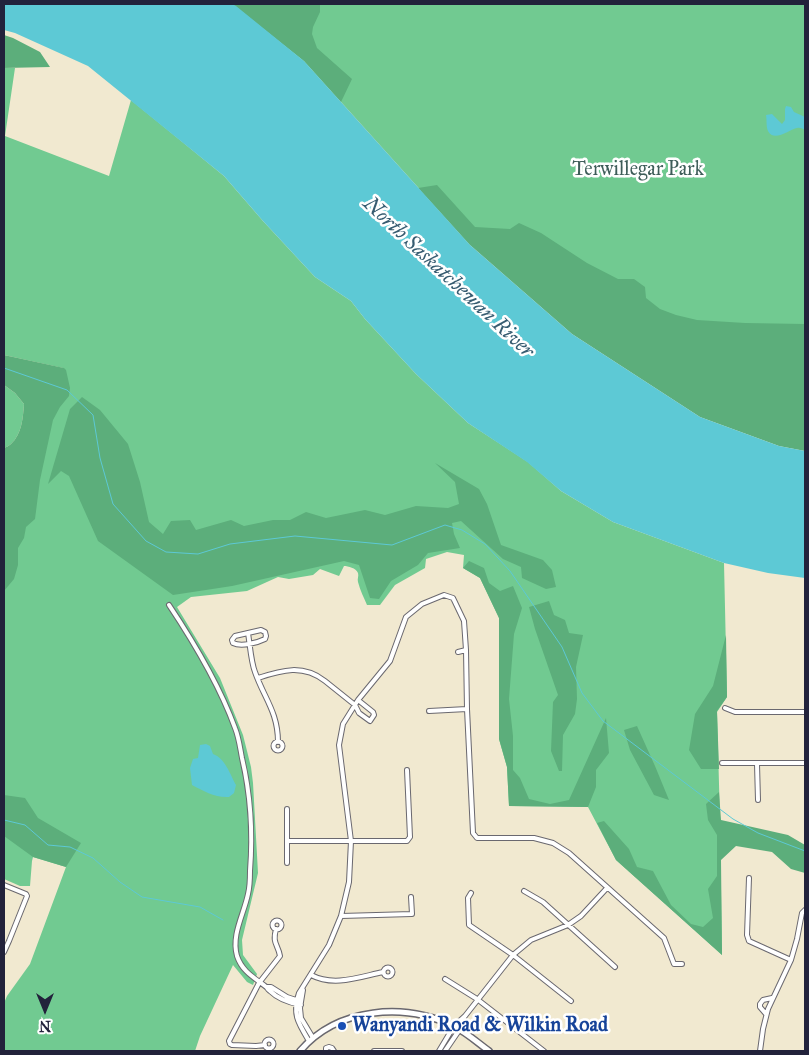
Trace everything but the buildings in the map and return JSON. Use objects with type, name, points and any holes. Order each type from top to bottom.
[{"type":"street","points":[[311,1040],[301,1018],[299,993],[329,945],[341,916],[349,882],[351,841],[339,746],[343,724],[358,700],[390,661],[406,618],[422,604],[444,595],[454,598],[464,622],[473,833],[477,838],[534,838],[553,843],[569,853],[664,938],[674,964],[682,964]]},
{"type":"street","points":[[169,605],[195,645],[216,684],[236,730],[248,781],[252,849],[249,892],[237,928],[237,954],[241,966],[259,983],[266,987],[271,987],[299,1003]]},
{"type":"street","points":[[261,630],[265,632],[266,636],[265,639],[250,643],[236,645],[233,643],[234,636],[248,633],[261,630]]},
{"type":"street","points":[[248,633],[254,672],[275,717],[278,742]]},
{"type":"street","points":[[458,652],[466,650]]},
{"type":"street","points":[[258,678],[279,671],[294,669],[308,672],[320,677],[370,721],[374,715],[373,712],[358,700]]},
{"type":"street","points":[[725,708],[735,712],[805,712]]},
{"type":"street","points":[[429,711],[467,709]]},
{"type":"street","points":[[722,763],[805,763]]},
{"type":"street","points":[[757,764],[758,800]]},
{"type":"street","points":[[288,841],[407,841],[410,837],[407,770]]},
{"type":"street","points":[[287,809],[287,863]]},
{"type":"street","points":[[749,878],[747,935],[749,942],[791,960]]},
{"type":"street","points":[[4,885],[27,896],[4,952]]},
{"type":"street","points":[[439,1051],[454,1026],[465,1016],[513,955],[531,940],[568,925],[581,916],[607,888]]},
{"type":"street","points":[[524,891],[543,902],[615,968]]},
{"type":"street","points":[[472,892],[468,898],[468,925],[513,955],[571,1001]]},
{"type":"street","points":[[341,916],[412,914],[411,897]]},
{"type":"street","points":[[760,1051],[766,1014],[791,960],[802,913],[805,910]]},
{"type":"street","points":[[265,1045],[232,1045],[229,1041],[259,983],[280,956],[275,941],[276,929]]},
{"type":"street","points":[[311,975],[320,980],[340,981],[383,972]]},
{"type":"street","points":[[445,979],[477,999],[544,1051]]},
{"type":"street","points":[[766,1014],[760,1007],[760,1004],[763,1000],[772,998]]},
{"type":"street","points":[[300,1051],[326,1029],[344,1020],[366,1014],[394,1011],[423,1015],[454,1026],[489,1051]]},
{"type":"street","points":[[445,1051],[460,1029],[465,1016]]},
{"type":"street","points":[[326,1051],[326,1048],[330,1047],[334,1051]]},
{"type":"street","points":[[374,1051],[402,1051]]},
{"type":"green space","name":"Terwillegar Park","points":[[232,4],[805,4],[805,451],[470,245],[304,61]]},
{"type":"green space","points":[[232,4],[320,4],[320,12],[312,34],[317,48],[352,79],[341,102],[304,61]]},
{"type":"green space","points":[[4,35],[40,52],[50,67],[4,68]]},
{"type":"green space","points":[[4,68],[15,68],[5,136],[109,176],[131,100],[224,176],[315,277],[351,301],[365,319],[416,374],[468,423],[528,462],[561,491],[613,522],[724,563],[727,697],[717,712],[722,955],[616,860],[588,807],[509,806],[507,767],[499,739],[499,618],[480,578],[463,568],[464,555],[447,552],[426,559],[425,568],[395,585],[380,605],[367,605],[359,585],[357,571],[344,566],[339,576],[320,569],[313,575],[289,579],[278,577],[247,591],[191,597],[177,607],[220,678],[243,735],[251,767],[258,873],[242,940],[243,955],[257,974],[253,985],[247,982],[233,965],[195,1051],[4,1051],[4,1003],[30,964],[66,867],[33,857],[30,886],[20,886],[4,879],[4,583],[63,368],[4,355]]},
{"type":"green space","points":[[437,185],[475,227],[510,229],[519,223],[541,233],[587,263],[618,279],[634,279],[645,287],[646,298],[660,309],[697,320],[805,324],[805,451],[779,446],[700,417],[572,334],[470,245],[418,188]]},
{"type":"green space","points":[[4,355],[64,368],[70,388],[69,396],[53,420],[40,480],[35,519],[26,527],[24,538],[18,548],[18,565],[14,579],[4,591],[4,448],[11,444],[18,435],[24,404],[15,393],[4,385]]},
{"type":"green space","points":[[4,385],[15,393],[24,404],[18,435],[11,444],[4,448]]},
{"type":"green space","points":[[82,397],[100,410],[128,444],[140,482],[149,522],[163,534],[171,521],[190,520],[196,530],[231,520],[244,526],[273,520],[290,520],[306,512],[326,518],[365,510],[385,515],[416,506],[448,508],[459,504],[455,482],[435,463],[479,489],[487,504],[501,545],[543,560],[552,570],[556,587],[546,589],[522,578],[521,567],[503,559],[461,521],[452,523],[460,548],[428,553],[418,565],[391,581],[379,599],[370,598],[359,565],[344,561],[232,586],[173,595],[98,541],[69,476],[61,471],[48,484],[70,409]]},
{"type":"green space","points":[[469,561],[484,568],[489,583],[500,591],[513,586],[522,608],[514,634],[509,699],[513,736],[513,770],[520,778],[529,799],[550,804],[569,800],[606,718],[609,753],[596,770],[596,787],[588,807],[509,806],[507,767],[499,739],[499,618],[480,578],[463,568]]},
{"type":"green space","points":[[549,601],[554,615],[565,620],[569,633],[583,635],[576,667],[577,699],[575,714],[563,735],[562,771],[559,771],[551,751],[553,702],[558,695],[529,607]]},
{"type":"green space","points":[[726,635],[727,697],[717,711],[719,769],[701,769],[689,750],[695,714],[713,686]]},
{"type":"green space","points":[[637,726],[669,800],[654,795],[630,750],[624,730]]},
{"type":"green space","points":[[719,792],[721,820],[788,835],[805,845],[805,873],[791,869],[772,852],[736,846],[721,860],[722,955],[616,860],[597,823],[604,821],[629,849],[637,867],[653,871],[671,905],[691,924],[703,927],[713,918],[708,889],[717,876],[717,835],[708,820],[706,804]]},
{"type":"green space","points":[[4,795],[25,798],[38,818],[81,843],[66,867],[33,857],[4,836]]},
{"type":"water","name":"North Saskatchewan River","points":[[4,4],[232,4],[236,6],[304,61],[470,245],[572,334],[700,417],[779,446],[805,451],[805,578],[768,573],[724,563],[613,522],[561,491],[527,462],[468,423],[416,374],[365,319],[351,301],[315,277],[224,176],[88,66],[15,33],[4,30]]},
{"type":"water","points":[[786,106],[791,107],[794,112],[805,117],[805,130],[798,128],[774,136],[767,129],[766,115],[772,114],[782,124],[785,120]]},
{"type":"water","points":[[206,744],[210,746],[213,754],[224,763],[236,785],[234,793],[229,797],[214,795],[192,785],[190,768],[193,759],[198,758],[200,745]]},
{"type":"waterway","points":[[4,368],[67,390],[93,415],[100,458],[113,504],[146,541],[166,552],[198,554],[230,544],[295,536],[392,545],[445,525],[462,530],[485,544],[510,571],[562,647],[582,693],[603,721],[733,819],[758,833],[805,851]]},
{"type":"waterway","points":[[4,820],[25,825],[48,845],[70,847],[93,858],[120,882],[142,897],[200,907],[223,920]]},
{"type":"place","name":"Wanyandi Road & Wilkin Road","points":[[342,1026]]}]
